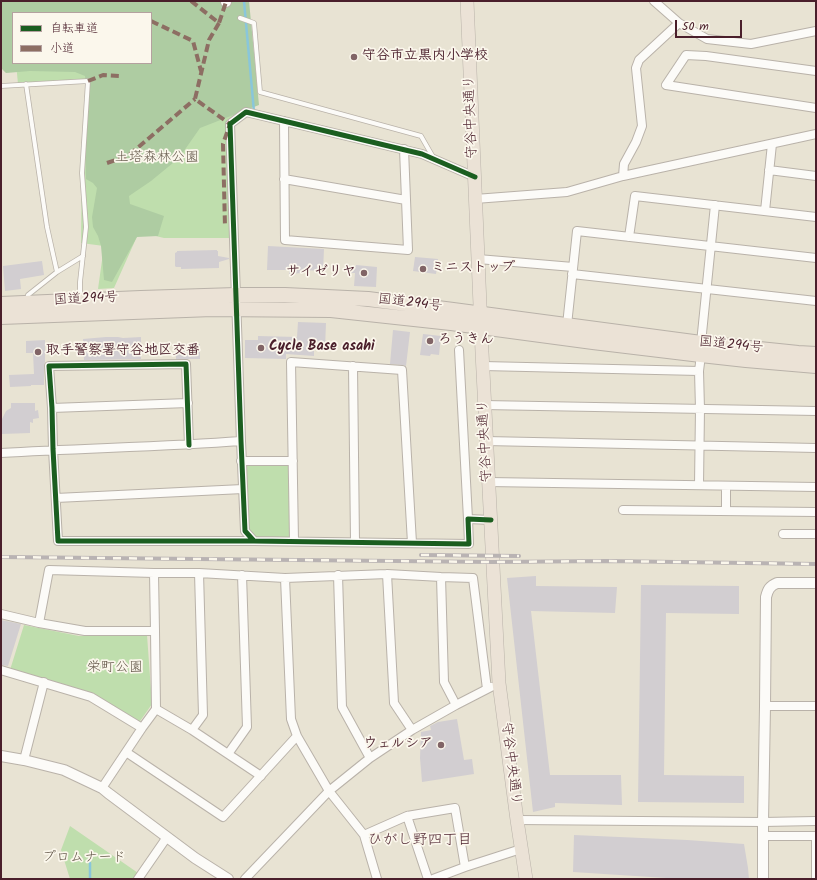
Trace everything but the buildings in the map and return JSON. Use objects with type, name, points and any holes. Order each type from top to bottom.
[{"type":"highway","name":"国道294号","points":[[1,304],[236,295],[285,295],[368,299],[585,341],[701,349],[816,354]]},
{"type":"highway","name":"国道294号","points":[[1,317],[212,309],[331,310],[567,325],[701,349],[746,360],[816,366]]},
{"type":"main road","name":"守谷中央通り","points":[[468,1],[480,320],[499,683],[526,879]]},
{"type":"street","points":[[654,1],[678,23],[707,39],[751,44],[816,31]]},
{"type":"street","points":[[623,176],[624,164],[636,142],[642,126],[636,68],[639,60],[678,23]]},
{"type":"street","points":[[816,71],[706,56],[686,55],[666,85],[816,108]]},
{"type":"street","points":[[254,541],[245,531],[240,441],[230,124],[246,112],[422,154],[475,177]]},
{"type":"street","points":[[284,121],[285,240],[408,250],[404,149]]},
{"type":"street","points":[[475,199],[567,192],[623,176],[816,134]]},
{"type":"street","points":[[765,211],[772,144]]},
{"type":"street","points":[[769,170],[816,176]]},
{"type":"street","points":[[284,179],[406,200]]},
{"type":"street","points":[[629,237],[635,196],[816,217]]},
{"type":"street","points":[[699,485],[699,371],[715,205]]},
{"type":"street","points":[[567,325],[577,231],[816,258]]},
{"type":"street","points":[[478,259],[706,288],[816,300]]},
{"type":"street","points":[[189,445],[186,364],[49,366],[58,541],[294,541],[469,544],[460,350]]},
{"type":"street","points":[[294,541],[291,362],[402,370],[412,543]]},
{"type":"street","points":[[353,366],[355,542]]},
{"type":"street","points":[[483,366],[699,371]]},
{"type":"street","points":[[52,408],[188,403]]},
{"type":"street","points":[[484,405],[816,411]]},
{"type":"street","points":[[1,453],[53,449],[189,445],[240,441]]},
{"type":"street","points":[[486,441],[816,448]]},
{"type":"street","points":[[242,461],[293,461]]},
{"type":"street","points":[[488,482],[816,487]]},
{"type":"street","points":[[726,486],[726,511]]},
{"type":"street","points":[[56,498],[243,489]]},
{"type":"street","points":[[623,510],[816,512]]},
{"type":"street","points":[[468,519],[490,520]]},
{"type":"street","points":[[783,534],[816,534]]},
{"type":"street","points":[[39,623],[49,570],[285,578],[387,574],[473,578],[487,689]]},
{"type":"street","points":[[102,788],[156,708],[154,573]]},
{"type":"street","points":[[192,730],[203,715],[199,574]]},
{"type":"street","points":[[387,574],[394,703],[412,730]]},
{"type":"street","points":[[228,754],[247,727],[242,576]]},
{"type":"street","points":[[338,576],[342,707],[370,758]]},
{"type":"street","points":[[441,577],[444,682],[456,705]]},
{"type":"street","points":[[285,578],[291,719],[297,736],[329,791],[364,835],[377,879]]},
{"type":"street","points":[[763,879],[767,590],[772,585],[777,583],[816,583]]},
{"type":"street","points":[[1,614],[39,623],[85,631],[155,631]]},
{"type":"street","points":[[1,670],[10,674],[44,682],[91,697],[142,728]]},
{"type":"street","points":[[24,760],[44,682]]},
{"type":"street","points":[[245,879],[329,791],[370,758],[412,730],[499,683]]},
{"type":"street","points":[[766,706],[816,706]]},
{"type":"street","points":[[156,708],[261,776]]},
{"type":"street","points":[[126,752],[223,817],[297,736]]},
{"type":"street","points":[[1,756],[64,770],[102,788],[195,858],[228,879]]},
{"type":"street","points":[[364,835],[407,816],[455,808],[465,867]]},
{"type":"street","points":[[407,816],[428,879]]},
{"type":"street","points":[[517,820],[816,821]]},
{"type":"street","points":[[763,836],[816,836],[816,879]]},
{"type":"street","points":[[138,879],[167,837]]},
{"type":"street","points":[[433,879],[522,849]]},
{"type":"lane","points":[[240,18],[254,23],[260,92],[421,136],[434,159]]},
{"type":"lane","points":[[1,86],[88,81],[82,173],[86,227],[80,282],[80,300]]},
{"type":"lane","points":[[26,84],[48,227],[57,272]]},
{"type":"lane","points":[[26,303],[28,295],[57,272],[83,256]]},
{"type":"green space","name":"土塔森林公園","points":[[1,1],[226,1],[246,112],[230,124],[234,238],[164,238],[139,232],[114,288],[98,289],[104,246],[81,243],[82,148],[88,81],[18,84],[16,64],[152,64],[152,12],[12,12]]},
{"type":"green space","name":"土塔森林公園","points":[[1,1],[249,1],[259,105],[200,128],[179,158],[151,181],[129,196],[130,204],[164,216],[158,236],[137,237],[112,282],[104,280],[101,246],[93,227],[92,217],[97,188],[93,183],[86,179],[85,123],[87,97],[85,76],[75,72],[30,71],[6,73],[1,68]]},
{"type":"green space","points":[[241,461],[293,461],[294,541],[254,541],[245,531]]},
{"type":"green space","name":"栄町公園","points":[[24,625],[79,636],[147,635],[152,704],[138,724],[91,695],[10,670]]},
{"type":"green space","name":"プロムナード","points":[[70,826],[141,875],[138,879],[70,879],[61,850]]},
{"type":"waterway","points":[[244,1],[254,112]]},
{"type":"waterway","points":[[90,863],[90,879]]},
{"type":"railway","points":[[421,555],[519,556]]},
{"type":"railway","points":[[1,557],[493,562],[607,561],[816,564]]},
{"type":"marked path","points":[[191,1],[219,23],[226,2]]},
{"type":"marked path","points":[[152,21],[193,41],[201,71]]},
{"type":"marked path","points":[[219,23],[209,40],[195,99],[230,124],[223,144],[225,227]]},
{"type":"marked path","points":[[88,81],[103,75],[120,76]]},
{"type":"marked path","points":[[107,163],[128,156],[195,99]]},
{"type":"cycle path","points":[[475,177],[422,154],[246,112],[230,124],[245,531],[254,541],[469,544],[468,519],[491,520]]},
{"type":"cycle path","points":[[189,445],[186,364],[49,366],[58,541],[254,541]]},
{"type":"place","name":"守谷市立黒内小学校","points":[[354,57]]},
{"type":"place","name":"ミニストップ","points":[[423,269]]},
{"type":"place","name":"サイゼリヤ","points":[[364,273]]},
{"type":"place","name":"ろうきん","points":[[430,341]]},
{"type":"place","name":"Cycle Base asahi","points":[[261,348]]},
{"type":"place","name":"取手警察署守谷地区交番","points":[[38,352]]},
{"type":"place","name":"ウェルシア","points":[[441,745]]},
{"type":"district","name":"ひがし野四丁目","points":[[420,841]]}]
